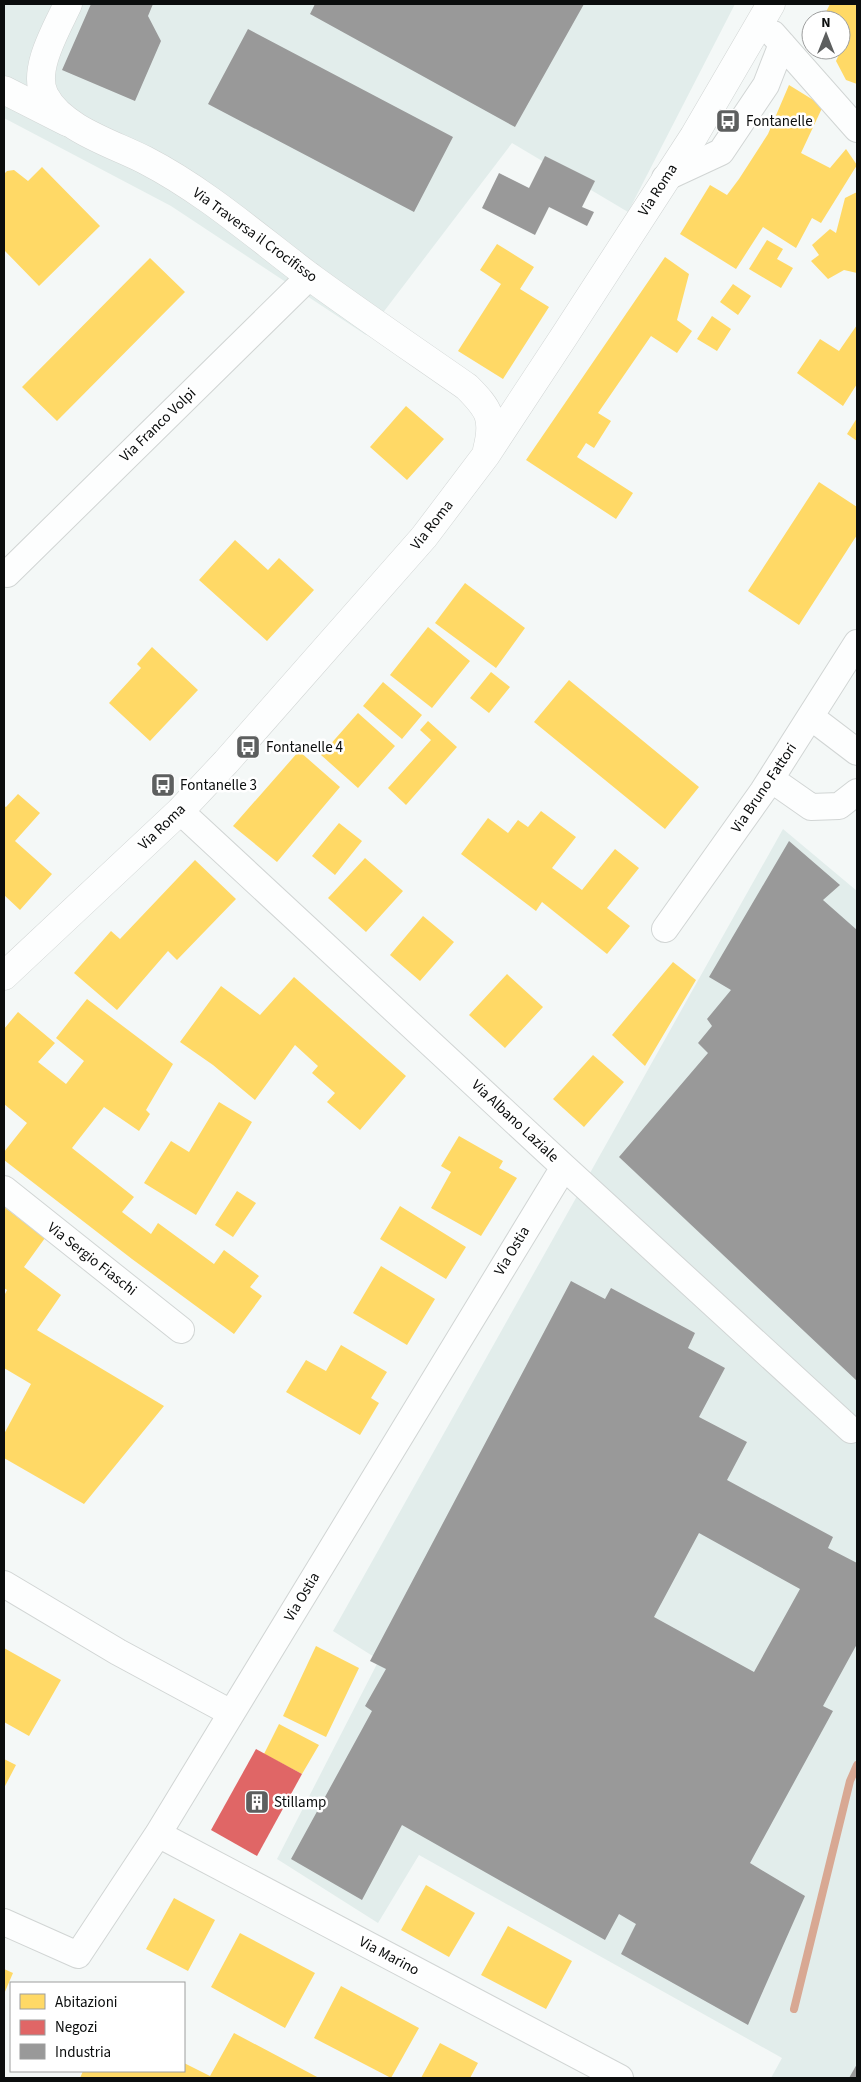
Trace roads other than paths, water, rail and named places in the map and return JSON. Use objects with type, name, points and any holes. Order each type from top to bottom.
[{"type":"main road","points":[[68,4],[45,58],[41,74],[44,94],[51,106],[72,124]]},
{"type":"main road","name":"Via Roma","points":[[4,976],[180,811],[226,762],[424,537],[486,455],[694,136],[766,12]]},
{"type":"main road","points":[[4,80],[20,79],[34,72],[45,58]]},
{"type":"main road","name":"Via Traversa il Crocifisso","points":[[4,90],[148,161],[223,208],[310,276],[467,387],[486,406],[491,421],[486,455]]},
{"type":"main road","name":"Via Traversa il Crocifisso","points":[[467,387],[486,392],[513,392],[522,388],[538,375]]},
{"type":"street","points":[[766,12],[782,44],[857,129]]},
{"type":"street","points":[[666,178],[721,152],[766,85],[782,44]]},
{"type":"street","name":"Via Franco Volpi","points":[[7,574],[310,276]]},
{"type":"street","name":"Via Bruno Fattori","points":[[665,929],[771,779],[857,643]]},
{"type":"street","points":[[811,717],[857,752]]},
{"type":"street","points":[[771,779],[812,807],[839,806],[857,792]]},
{"type":"street","name":"Via Albano Laziale","points":[[180,811],[851,1430]]},
{"type":"street","name":"Via Ostia","points":[[4,1922],[78,1955],[158,1834],[564,1167]]},
{"type":"street","name":"Via Sergio Fiaschi","points":[[4,1189],[181,1330]]},
{"type":"street","points":[[4,1584],[118,1652],[231,1713]]},
{"type":"street","name":"Via Marino","points":[[158,1834],[620,2078]]},
{"type":"waterway","points":[[794,2009],[850,1781],[857,1765]]},
{"type":"place","name":"Fontanelle","points":[[728,121]]},
{"type":"place","name":"Fontanelle 4","points":[[248,747]]},
{"type":"place","name":"Fontanelle 3","points":[[163,785]]},
{"type":"place","name":"Stillamp","points":[[257,1802]]}]
